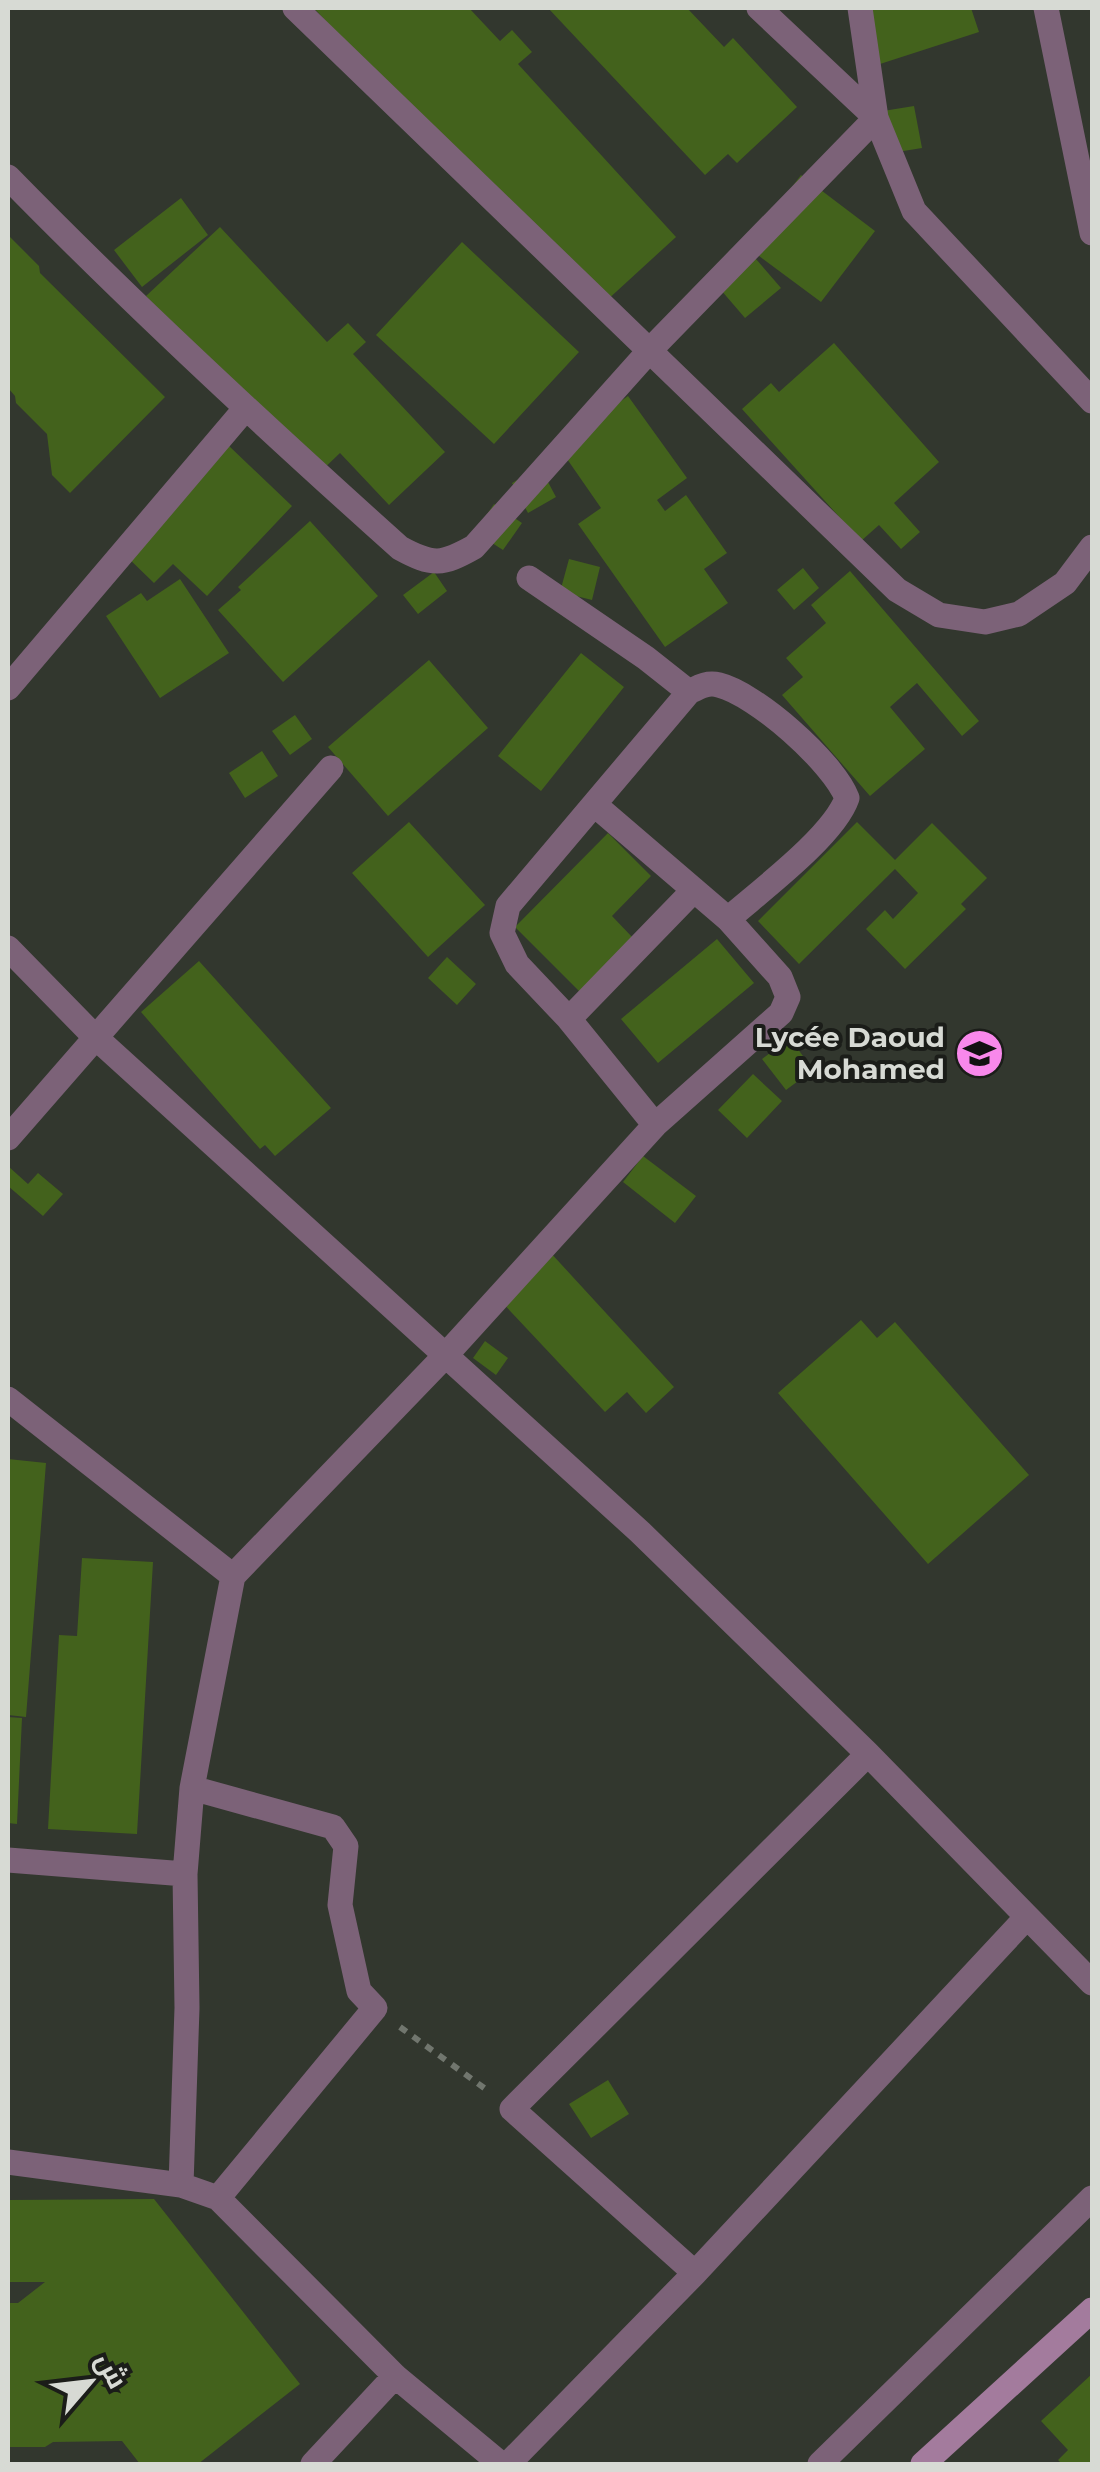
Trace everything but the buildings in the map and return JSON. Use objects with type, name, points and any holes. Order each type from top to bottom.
[{"type":"main road","points":[[923,2464],[1092,2310]]},
{"type":"street","points":[[295,8],[898,590],[939,615],[985,622],[1020,614],[1066,583],[1092,547]]},
{"type":"street","points":[[760,8],[876,118]]},
{"type":"street","points":[[860,8],[876,118],[914,211],[1092,402]]},
{"type":"street","points":[[1046,8],[1092,233]]},
{"type":"street","points":[[8,177],[108,280],[400,548],[425,562],[448,562],[474,547],[650,349],[876,118]]},
{"type":"street","points":[[8,688],[245,409]]},
{"type":"street","points":[[529,578],[689,692]]},
{"type":"street","points":[[655,1126],[568,1019],[517,964],[502,934],[508,906],[689,692],[705,684],[722,686],[797,735],[825,761],[847,798],[843,810],[810,846],[728,919]]},
{"type":"street","points":[[8,1138],[332,768]]},
{"type":"street","points":[[181,2186],[188,2008],[184,1874],[192,1788],[233,1576],[444,1357],[655,1126],[781,1013],[788,996],[780,977],[728,919],[595,805]]},
{"type":"street","points":[[568,1019],[693,891]]},
{"type":"street","points":[[8,948],[94,1036],[640,1532],[868,1754],[1092,1983]]},
{"type":"street","points":[[8,1399],[233,1576]]},
{"type":"street","points":[[695,2273],[512,2109],[868,1754]]},
{"type":"street","points":[[192,1788],[333,1827],[346,1846],[340,1906],[351,1956],[359,1991],[374,2008],[218,2198]]},
{"type":"street","points":[[8,1860],[184,1874]]},
{"type":"street","points":[[508,2464],[695,2273],[1026,1918]]},
{"type":"street","points":[[8,2162],[181,2186],[218,2198],[395,2376],[501,2464]]},
{"type":"street","points":[[820,2464],[1092,2198]]},
{"type":"street","points":[[313,2464],[395,2376]]},
{"type":"path","points":[[374,2008],[512,2109]]},
{"type":"place","name":"Lycée Daoud Mohamed","points":[[980,1053]]}]
